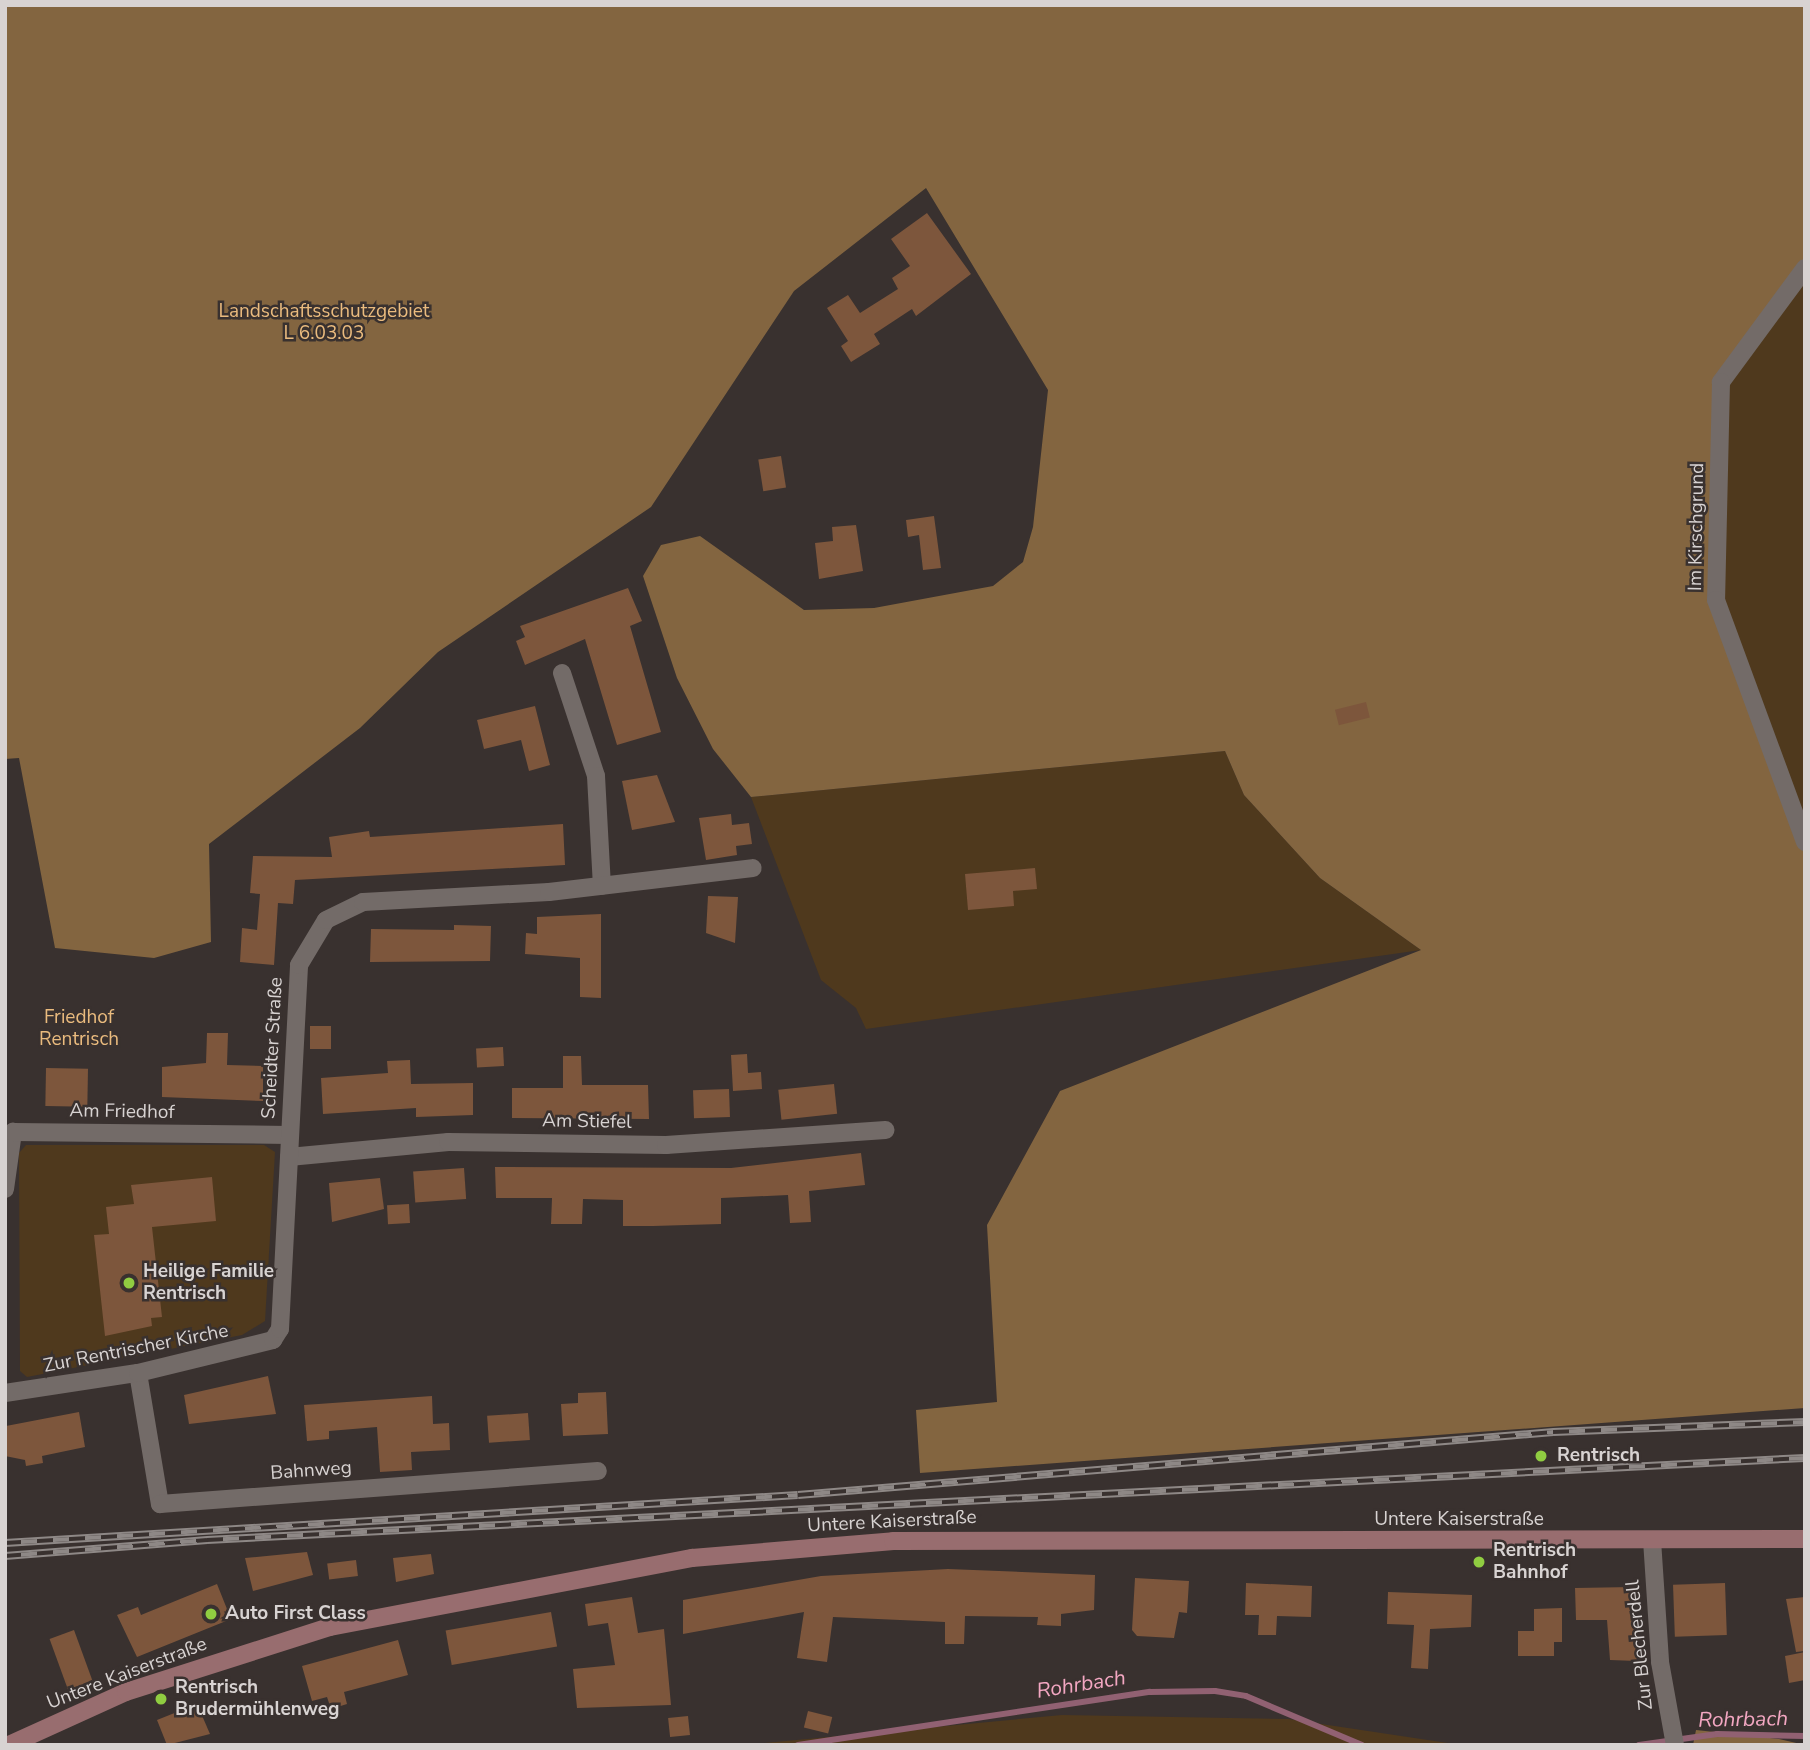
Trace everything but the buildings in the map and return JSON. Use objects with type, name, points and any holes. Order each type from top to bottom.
[{"type":"main road","name":"Untere Kaiserstraße","points":[[9,1745],[119,1695],[330,1627],[692,1558],[893,1541],[1805,1539]]},
{"type":"street","name":"Im Kirschgrund","points":[[1805,268],[1721,382],[1716,600],[1805,842]]},
{"type":"street","points":[[562,673],[596,776],[602,886]]},
{"type":"street","name":"Scheidter Straße","points":[[273,1339],[280,1329],[299,965],[326,920],[363,902],[602,886],[753,868]]},
{"type":"street","name":"Am Stiefel","points":[[289,1157],[448,1142],[666,1144],[885,1130]]},
{"type":"street","name":"Am Friedhof","points":[[5,1189],[13,1132],[289,1135]]},
{"type":"street","name":"Zur Rentrischer Kirche","points":[[5,1393],[138,1373],[273,1339]]},
{"type":"street","name":"Bahnweg","points":[[138,1373],[160,1504],[598,1471]]},
{"type":"street","name":"Zur Blecherdell","points":[[1651,1540],[1667,1710],[1675,1745]]},
{"type":"shaded area","points":[[1805,272],[1805,851],[1714,601],[1720,381]]},
{"type":"shaded area","points":[[1225,751],[1244,795],[1320,878],[1421,950],[866,1029],[856,1008],[821,980],[751,797]]},
{"type":"shaded area","points":[[26,1145],[264,1145],[275,1152],[265,1321],[242,1335],[27,1377],[20,1371],[19,1153]]},
{"type":"shaded area","points":[[1062,1715],[1288,1719],[1461,1745],[744,1745]]},
{"type":"green space","name":"Landschaftsschutzgebiet L 6.03.03","points":[[5,5],[1805,5],[1805,272],[1720,382],[1714,601],[1805,851],[1805,1408],[920,1473],[916,1410],[997,1402],[987,1225],[1060,1091],[1421,950],[1320,878],[1244,795],[1225,751],[751,797],[713,749],[677,678],[643,576],[661,545],[700,536],[804,610],[874,608],[993,586],[1023,562],[1033,527],[1048,390],[926,188],[794,291],[651,507],[438,652],[360,728],[209,844],[211,942],[154,958],[55,948],[19,758],[5,759]]},
{"type":"green space","points":[[1696,1730],[1779,1739],[1805,1745],[1693,1745]]},
{"type":"waterway","name":"Rohrbach","points":[[798,1745],[1150,1692],[1215,1691],[1246,1696],[1362,1745]]},
{"type":"waterway","name":"Rohrbach","points":[[1639,1745],[1717,1734],[1805,1736]]},
{"type":"railway","points":[[5,1543],[798,1495],[1553,1432],[1805,1422]]},
{"type":"railway","points":[[5,1556],[207,1540],[1805,1458]]},
{"type":"place","name":"Heilige Familie Rentrisch","points":[[129,1283]]},
{"type":"place","name":"Rentrisch","points":[[1541,1456]]},
{"type":"place","name":"Rentrisch Bahnhof","points":[[1479,1562]]},
{"type":"place","name":"Auto First Class","points":[[211,1614]]},
{"type":"place","name":"Rentrisch Brudermühlenweg","points":[[161,1699]]},
{"type":"park label","name":"Friedhof Rentrisch","points":[[79,1029]]}]
